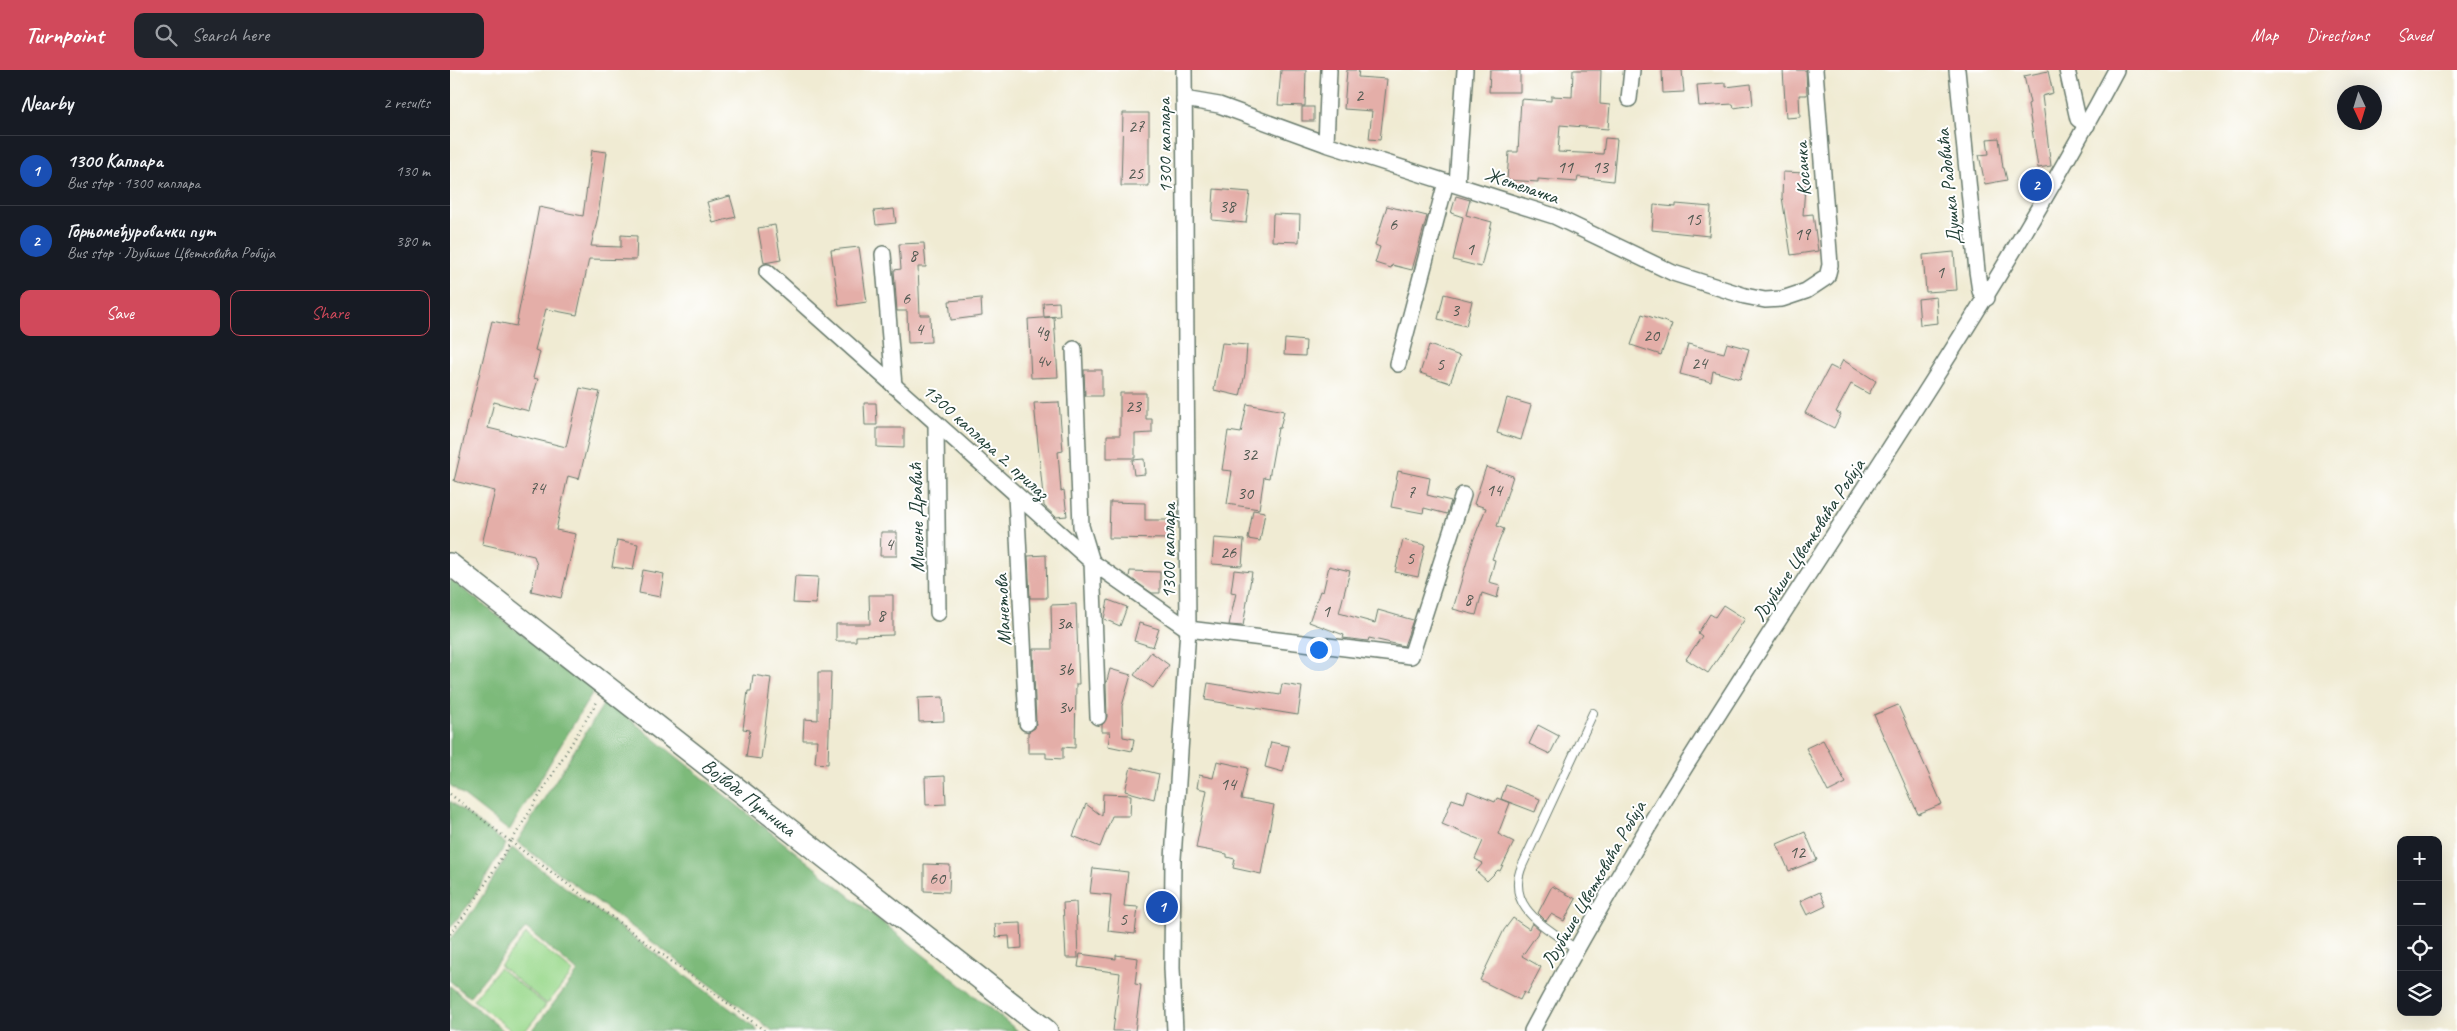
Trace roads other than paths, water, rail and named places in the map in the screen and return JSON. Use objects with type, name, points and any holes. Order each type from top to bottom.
[{"type":"street","name":"1300 каплара","points":[[1176,1031],[1172,968],[1173,859],[1188,629],[1184,70]]},
{"type":"street","points":[[1326,144],[1329,70]]},
{"type":"street","points":[[1398,364],[1452,183],[1465,70]]},
{"type":"street","points":[[1629,99],[1632,70]]},
{"type":"street","name":"Косачка","points":[[1815,70],[1830,265]]},
{"type":"street","name":"Душка Радовића","points":[[1957,70],[1977,271],[1980,291],[1987,298]]},
{"type":"street","points":[[2067,70],[2078,119],[2087,125]]},
{"type":"street","name":"Љубише Цветковића Робија","points":[[1532,1031],[1673,787],[1987,298],[2087,125],[2116,70]]},
{"type":"street","name":"Жетелачка","points":[[1184,99],[1219,105],[1326,144],[1554,216],[1673,273],[1745,296],[1765,300],[1782,299],[1806,291],[1827,277],[1830,265]]},
{"type":"street","points":[[883,254],[894,386]]},
{"type":"street","name":"1300 каплара 2. прилаз","points":[[767,272],[1092,562],[1188,629]]},
{"type":"street","points":[[1074,349],[1081,526],[1092,562],[1098,717]]},
{"type":"street","name":"Милене Дравић","points":[[936,423],[938,613]]},
{"type":"street","name":"Манетова","points":[[1016,494],[1028,723]]},
{"type":"street","points":[[1188,629],[1411,656],[1463,495]]},
{"type":"street","name":"Војводе Путника","points":[[450,564],[1047,1031]]},
{"type":"lane","points":[[1578,950],[1526,911],[1519,898],[1518,882],[1522,866],[1592,714]]},
{"type":"place","name":"Горњомеђуровачки пут","points":[[2036,185]]},
{"type":"place","name":"1300 Каплара","points":[[1162,907]]}]
